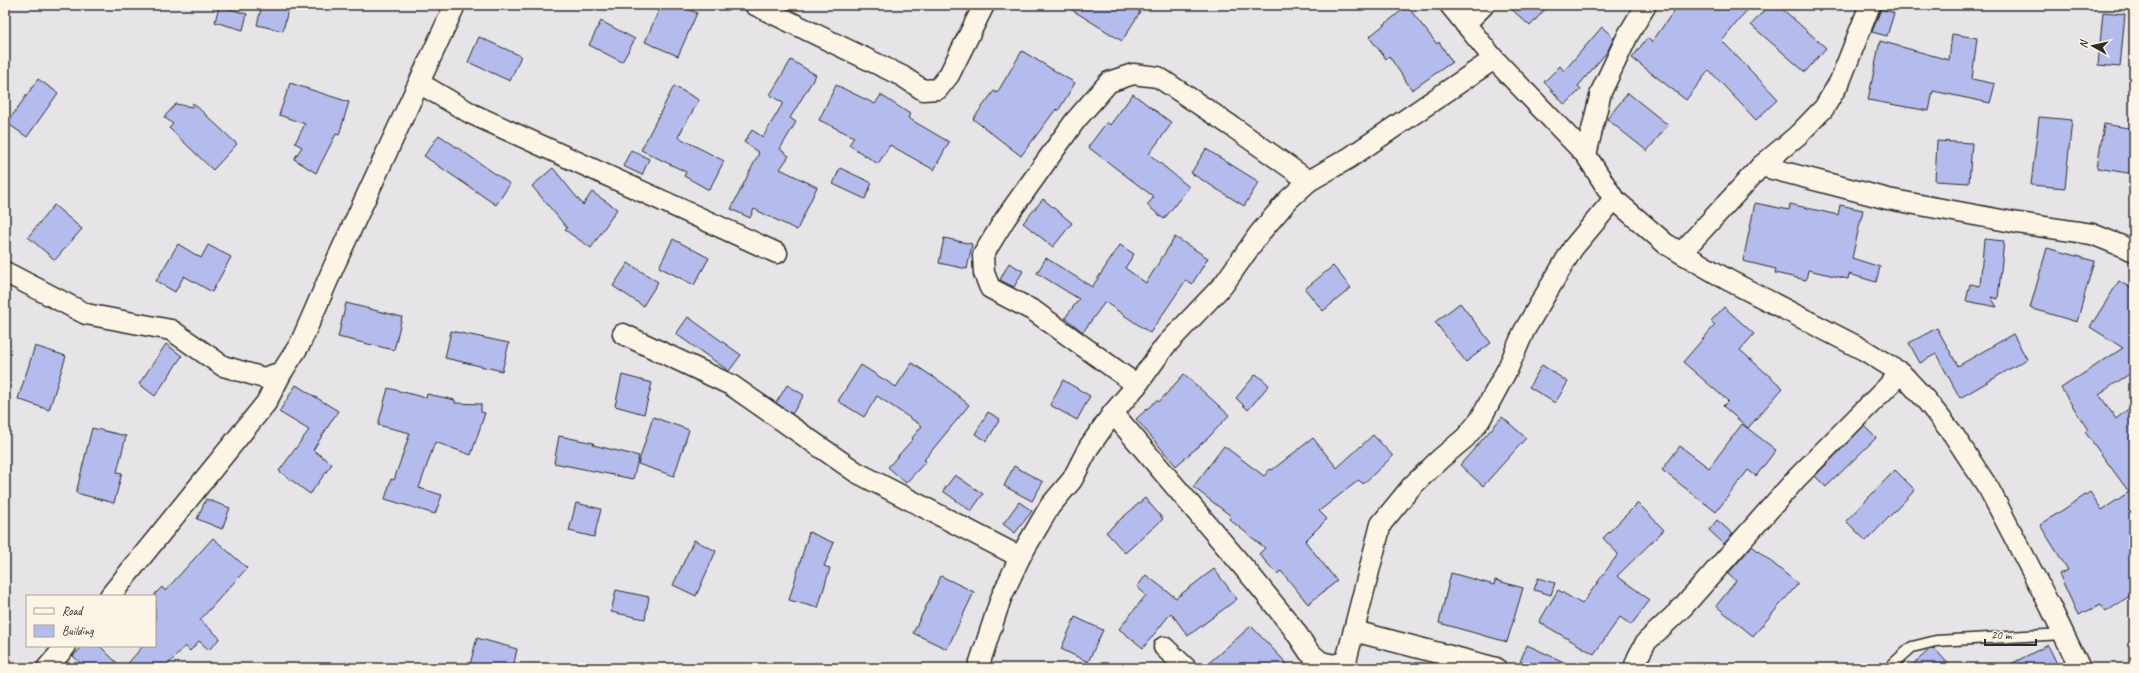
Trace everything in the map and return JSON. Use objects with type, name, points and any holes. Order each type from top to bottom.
[{"type":"street","points":[[111,595],[266,403],[282,372],[300,344],[334,266],[455,5]]},
{"type":"street","points":[[756,5],[902,76],[923,90],[938,89],[949,75],[984,5]]},
{"type":"street","points":[[1450,5],[1494,59],[1586,154],[1614,199],[1666,244],[1728,280],[1864,350],[1900,373],[1925,399],[1953,434],[1989,489],[2080,668]]},
{"type":"street","points":[[1465,24],[1484,5]]},
{"type":"street","points":[[1586,154],[1601,92],[1628,35],[1646,5]]},
{"type":"street","points":[[1681,253],[1761,166],[1798,135],[1824,108],[1840,81],[1870,5]]},
{"type":"street","points":[[978,668],[1001,598],[1020,557],[1050,506],[1072,480],[1089,447],[1112,413],[1137,384],[1165,346],[1224,284],[1260,234],[1288,200],[1310,181],[1349,158],[1494,59]]},
{"type":"street","points":[[1137,384],[1034,311],[990,288],[984,273],[983,255],[1005,219],[1075,121],[1109,82],[1133,74],[1158,77],[1234,127],[1310,181]]},
{"type":"street","points":[[419,83],[472,114],[777,253]]},
{"type":"street","points":[[1761,166],[1888,199],[2018,223],[2092,234],[2134,251]]},
{"type":"street","points":[[1112,413],[1261,588],[1293,628],[1309,652],[1321,662],[1334,665],[1346,661],[1381,524],[1412,486],[1465,438],[1480,420],[1508,368],[1524,331],[1573,248],[1614,199]]},
{"type":"street","points":[[5,272],[86,314],[171,330],[223,366],[264,378],[282,372]]},
{"type":"street","points":[[623,334],[731,385],[856,472],[1020,557]]},
{"type":"street","points":[[1634,668],[1646,642],[1684,606],[1797,478],[1900,373]]},
{"type":"street","points":[[1354,631],[1428,660],[1496,668]]},
{"type":"street","points":[[47,668],[65,647]]},
{"type":"street","points":[[1164,647],[1186,668]]},
{"type":"lane","points":[[1894,663],[1912,647],[1936,641],[2064,634]]},
{"type":"building","points":[[262,5],[289,5],[283,31],[257,25]]},
{"type":"building","points":[[661,5],[679,5],[697,13],[678,56],[645,42]]},
{"type":"building","points":[[1064,5],[1129,5],[1140,12],[1122,41]]},
{"type":"building","points":[[1507,5],[1549,5],[1530,26]]},
{"type":"building","points":[[1678,5],[1751,5],[1722,41],[1778,99],[1756,120],[1709,70],[1686,100],[1632,58],[1647,38],[1652,42]]},
{"type":"building","points":[[1769,5],[1778,5],[1826,48],[1805,72],[1751,25]]},
{"type":"building","points":[[219,6],[247,14],[243,30],[215,22]]},
{"type":"building","points":[[1407,6],[1437,44],[1439,42],[1452,62],[1412,90],[1389,56],[1386,59],[1369,37]]},
{"type":"building","points":[[1881,9],[1894,13],[1887,36],[1872,32]]},
{"type":"building","points":[[2103,12],[2125,14],[2120,67],[2098,65]]},
{"type":"building","points":[[601,21],[635,39],[622,62],[589,45]]},
{"type":"building","points":[[1602,27],[1614,38],[1607,52],[1578,86],[1581,89],[1565,105],[1544,82],[1560,66],[1564,71]]},
{"type":"building","points":[[1952,34],[1977,38],[1972,79],[1995,84],[1990,103],[1933,91],[1929,111],[1868,100],[1880,41],[1949,60]]},
{"type":"building","points":[[479,37],[521,56],[510,81],[468,62]]},
{"type":"building","points":[[1022,51],[1075,83],[1058,111],[1056,109],[1021,156],[973,119],[994,91],[997,93]]},
{"type":"building","points":[[791,60],[816,75],[790,118],[796,122],[780,149],[789,156],[780,169],[817,187],[797,230],[754,209],[750,218],[731,209],[759,153],[744,142],[752,130],[763,137],[783,103],[770,95]]},
{"type":"building","points":[[38,79],[58,93],[27,137],[7,123]]},
{"type":"building","points":[[290,83],[349,102],[339,135],[336,134],[316,173],[294,159],[302,147],[295,143],[305,124],[279,115]]},
{"type":"building","points":[[836,85],[875,104],[881,95],[910,114],[908,118],[949,142],[934,170],[890,145],[878,164],[849,145],[854,137],[819,120]]},
{"type":"building","points":[[674,86],[699,100],[678,137],[724,161],[709,190],[684,176],[686,172],[641,150]]},
{"type":"building","points":[[1628,93],[1668,125],[1647,151],[1607,119]]},
{"type":"building","points":[[1133,94],[1172,123],[1149,154],[1189,187],[1164,219],[1147,205],[1154,197],[1088,147],[1107,122],[1110,125]]},
{"type":"building","points":[[193,103],[237,144],[213,170],[169,128],[173,124],[164,117],[176,104],[192,107]]},
{"type":"building","points":[[2039,117],[2072,120],[2065,188],[2031,185]]},
{"type":"building","points":[[2104,124],[2134,129],[2134,174],[2097,168]]},
{"type":"building","points":[[439,135],[510,184],[496,205],[424,156]]},
{"type":"building","points":[[1937,141],[1972,143],[1969,183],[1935,181]]},
{"type":"building","points":[[1206,149],[1259,182],[1244,206],[1191,173]]},
{"type":"building","points":[[631,150],[649,159],[642,175],[623,166]]},
{"type":"building","points":[[553,168],[583,205],[592,192],[617,209],[591,248],[565,230],[567,228],[532,186]]},
{"type":"building","points":[[840,168],[872,183],[865,199],[833,184]]},
{"type":"building","points":[[1043,199],[1072,223],[1053,247],[1023,223]]},
{"type":"building","points":[[1755,203],[1789,210],[1790,204],[1838,215],[1840,205],[1863,210],[1852,258],[1880,267],[1876,282],[1849,274],[1848,279],[1808,270],[1806,280],[1775,273],[1776,269],[1743,261]]},
{"type":"building","points":[[54,205],[82,229],[55,260],[28,237]]},
{"type":"building","points":[[1175,237],[1208,258],[1192,284],[1186,280],[1150,333],[1105,302],[1083,332],[1065,318],[1079,299],[1037,273],[1046,258],[1092,287],[1120,245],[1134,254],[1125,268],[1146,283]]},
{"type":"building","points":[[944,238],[972,244],[967,269],[939,263]]},
{"type":"building","points":[[673,239],[709,258],[694,285],[659,267]]},
{"type":"building","points":[[1984,239],[2004,241],[1998,299],[1991,297],[1997,307],[1966,301],[1970,284],[1980,286]]},
{"type":"building","points":[[178,244],[201,258],[208,245],[231,257],[212,292],[184,276],[175,292],[156,281]]},
{"type":"building","points":[[2047,248],[2094,261],[2077,322],[2030,308]]},
{"type":"building","points":[[628,263],[658,282],[643,306],[613,286]]},
{"type":"building","points":[[1009,263],[1023,271],[1014,287],[1000,280]]},
{"type":"building","points":[[1333,266],[1351,288],[1323,311],[1305,289]]},
{"type":"building","points":[[2119,281],[2134,290],[2134,371],[2099,394],[2116,419],[2134,404],[2134,593],[2106,612],[2101,605],[2078,615],[2059,574],[2068,570],[2040,525],[2090,492],[2102,510],[2129,492],[2085,432],[2088,430],[2061,388],[2123,348],[2090,327]]},
{"type":"building","points":[[346,303],[402,317],[394,350],[338,337]]},
{"type":"building","points":[[1460,303],[1491,343],[1466,362],[1435,322]]},
{"type":"building","points":[[1724,307],[1754,334],[1740,350],[1783,388],[1748,428],[1723,406],[1728,401],[1683,362],[1715,325],[1711,321]]},
{"type":"building","points":[[688,317],[741,355],[729,371],[676,334]]},
{"type":"building","points":[[1937,328],[1958,366],[2013,334],[2027,359],[1960,398],[1936,354],[1920,363],[1909,343]]},
{"type":"building","points":[[451,331],[509,343],[502,371],[445,358]]},
{"type":"building","points":[[166,344],[182,356],[155,396],[139,384]]},
{"type":"building","points":[[35,346],[66,356],[49,410],[18,399]]},
{"type":"building","points":[[912,363],[944,384],[969,405],[924,460],[926,461],[906,483],[888,467],[913,439],[912,438],[922,426],[877,396],[864,417],[838,401],[861,365],[896,387]]},
{"type":"building","points":[[1542,365],[1568,382],[1555,403],[1529,387]]},
{"type":"building","points":[[1184,374],[1229,415],[1210,436],[1176,466],[1136,419],[1157,400],[1159,402]]},
{"type":"building","points":[[1256,374],[1269,385],[1248,410],[1236,398]]},
{"type":"building","points":[[622,375],[652,383],[644,414],[615,406]]},
{"type":"building","points":[[1063,380],[1090,396],[1077,420],[1050,405]]},
{"type":"building","points":[[296,385],[338,411],[313,450],[332,464],[310,494],[279,471],[309,430],[279,412]]},
{"type":"building","points":[[787,385],[804,395],[792,414],[776,403]]},
{"type":"building","points":[[388,388],[426,398],[427,394],[455,400],[455,403],[481,404],[481,412],[485,413],[471,455],[435,442],[419,488],[442,495],[435,514],[385,499],[391,479],[394,480],[410,433],[378,425]]},
{"type":"building","points":[[988,412],[1000,419],[987,441],[975,434]]},
{"type":"building","points":[[653,417],[689,430],[674,476],[638,464]]},
{"type":"building","points":[[1502,417],[1526,438],[1483,486],[1460,465]]},
{"type":"building","points":[[1742,424],[1776,450],[1756,476],[1748,470],[1716,512],[1662,470],[1680,446],[1709,468]]},
{"type":"building","points":[[1864,426],[1876,438],[1826,487],[1815,476]]},
{"type":"building","points":[[92,428],[126,436],[117,472],[122,473],[114,503],[76,493]]},
{"type":"building","points":[[1373,435],[1393,456],[1363,484],[1359,480],[1319,511],[1327,519],[1305,541],[1337,581],[1308,604],[1281,571],[1277,574],[1259,554],[1265,548],[1229,519],[1231,516],[1193,487],[1224,446],[1264,476],[1270,469],[1272,470],[1313,438],[1337,468]]},
{"type":"building","points":[[559,436],[594,443],[593,445],[639,456],[633,479],[554,463]]},
{"type":"building","points":[[1014,466],[1043,482],[1032,501],[1004,486]]},
{"type":"building","points":[[1895,470],[1915,490],[1866,541],[1846,521]]},
{"type":"building","points":[[955,475],[983,494],[971,511],[943,491]]},
{"type":"building","points":[[1145,498],[1163,519],[1125,553],[1106,532]]},
{"type":"building","points":[[206,499],[230,508],[222,529],[197,519]]},
{"type":"building","points":[[1019,502],[1032,511],[1015,533],[1003,524]]},
{"type":"building","points":[[576,503],[601,509],[594,537],[569,531]]},
{"type":"building","points":[[1638,503],[1664,530],[1617,576],[1650,600],[1631,625],[1620,617],[1594,654],[1539,622],[1558,590],[1582,604],[1618,554],[1603,538]]},
{"type":"building","points":[[1717,520],[1733,534],[1724,544],[1709,530]]},
{"type":"building","points":[[809,532],[834,543],[824,566],[830,568],[818,608],[789,600]]},
{"type":"building","points":[[213,538],[247,568],[200,620],[220,638],[209,650],[199,641],[190,651],[185,646],[165,668],[124,668],[142,647],[156,647],[155,594],[162,587],[165,591]]},
{"type":"building","points":[[694,540],[716,551],[696,596],[673,585]]},
{"type":"building","points":[[1752,546],[1798,584],[1753,636],[1716,606],[1736,581],[1728,574]]},
{"type":"building","points":[[1214,569],[1237,599],[1188,636],[1171,613],[1143,648],[1119,629],[1146,595],[1137,587],[1146,575],[1176,598]]},
{"type":"building","points":[[1451,573],[1494,585],[1495,580],[1523,588],[1507,642],[1439,623]]},
{"type":"building","points":[[941,576],[974,592],[947,649],[913,633]]},
{"type":"building","points":[[1538,578],[1555,583],[1551,595],[1534,590]]},
{"type":"building","points":[[616,590],[649,597],[645,619],[611,612]]},
{"type":"building","points":[[1075,617],[1103,630],[1088,662],[1061,649]]},
{"type":"building","points":[[1251,626],[1291,668],[1203,668]]},
{"type":"building","points":[[477,638],[517,649],[513,668],[469,668]]},
{"type":"building","points":[[1527,645],[1577,668],[1533,668],[1520,662]]},
{"type":"building","points":[[2048,645],[2059,668],[2003,668]]},
{"type":"building","points":[[82,647],[101,647],[122,668],[86,668],[73,656]]},
{"type":"building","points":[[1934,648],[1952,668],[1909,668],[1930,649]]}]
